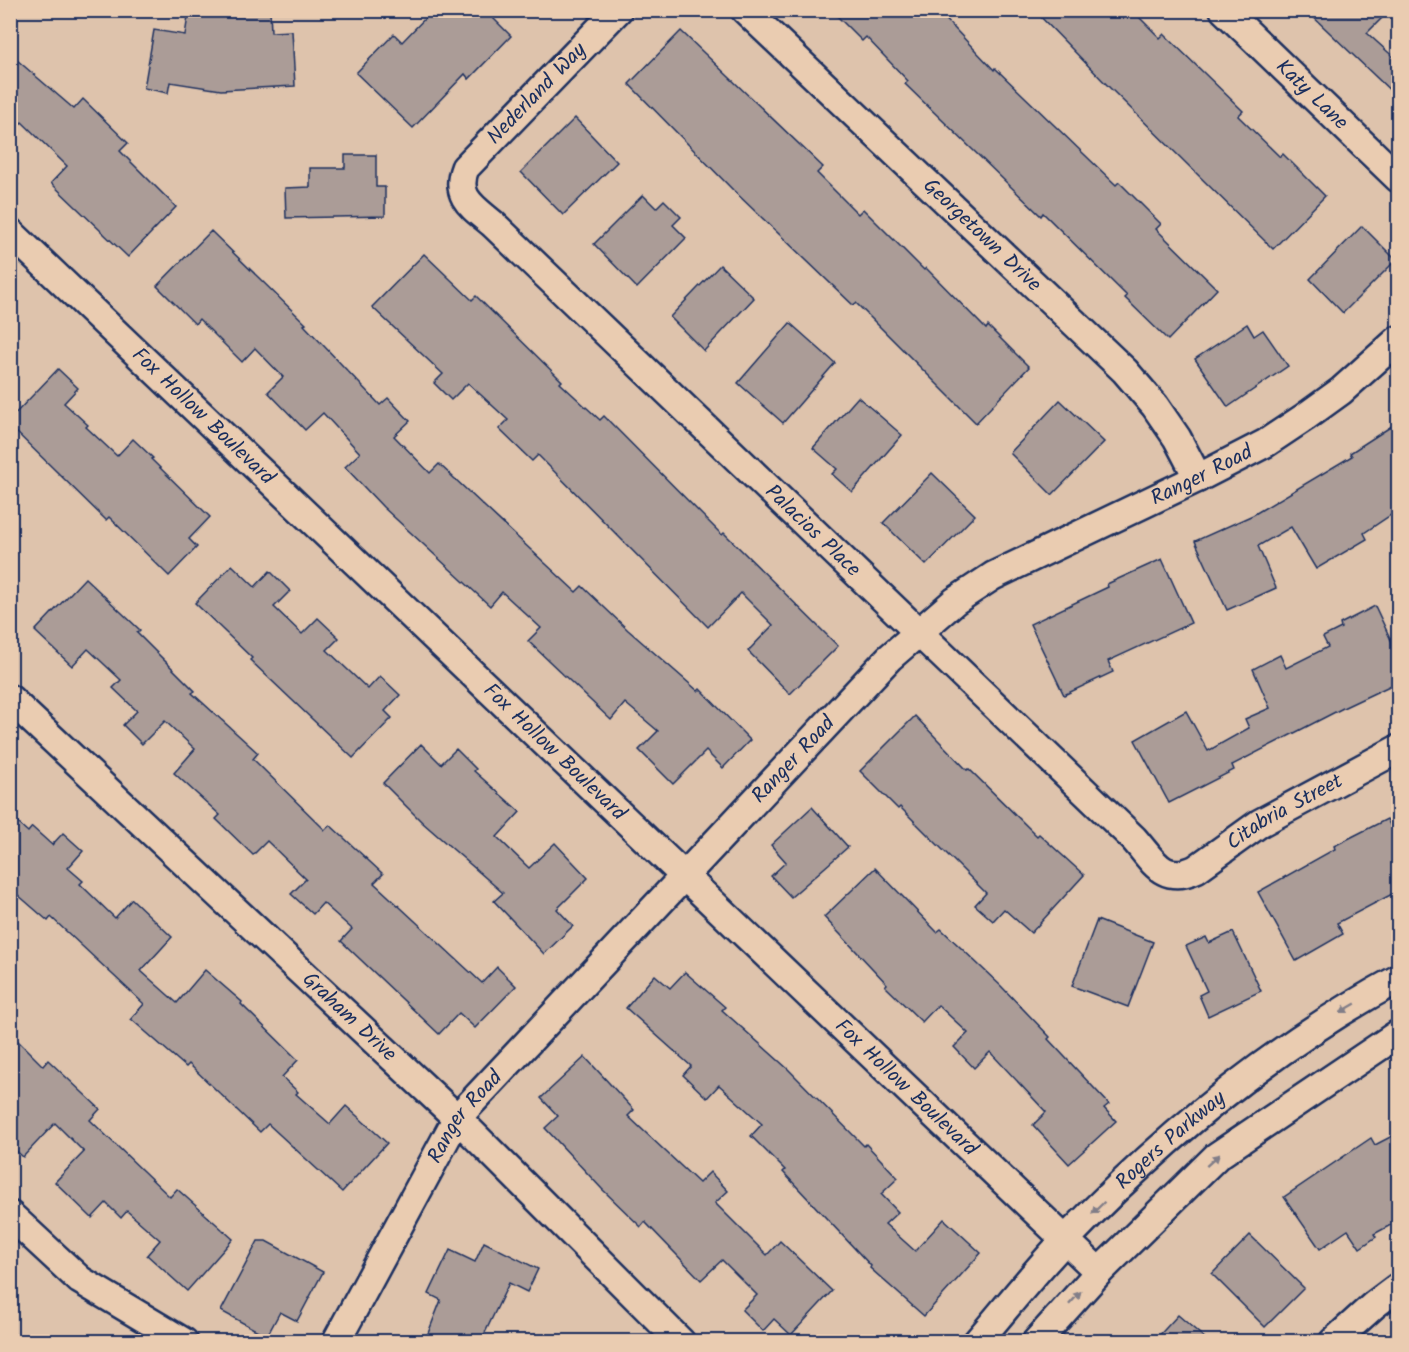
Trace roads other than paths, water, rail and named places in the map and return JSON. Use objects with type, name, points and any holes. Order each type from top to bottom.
[{"type":"street","name":"Nederland Way","points":[[460,180],[465,168],[618,10]]},
{"type":"street","name":"Georgetown Drive","points":[[745,10],[1125,371],[1155,406],[1177,438],[1198,478]]},
{"type":"street","name":"Katy Lane","points":[[1224,10],[1398,178]]},
{"type":"street","name":"Palacios Place","points":[[460,180],[462,193],[470,204],[1134,839],[1165,872],[1174,876]]},
{"type":"street","name":"Fox Hollow Boulevard","points":[[10,232],[1099,1272]]},
{"type":"street","name":"Ranger Road","points":[[336,1341],[457,1118],[889,658],[955,601],[993,576],[1266,443],[1341,391],[1398,340]]},
{"type":"street","name":"Graham Drive","points":[[10,699],[457,1118],[681,1341]]},
{"type":"street","name":"Citabria Street","points":[[1174,876],[1196,869],[1260,823],[1398,749]]},
{"type":"street","name":"Rogers Parkway","points":[[977,1341],[1066,1239],[1138,1168],[1245,1078],[1309,1032],[1398,980]]},
{"type":"street","name":"Rogers Parkway","points":[[1036,1341],[1099,1272],[1216,1156],[1398,1034]]},
{"type":"street","points":[[10,1215],[81,1280],[184,1341]]},
{"type":"street","points":[[1333,1341],[1398,1287]]}]
